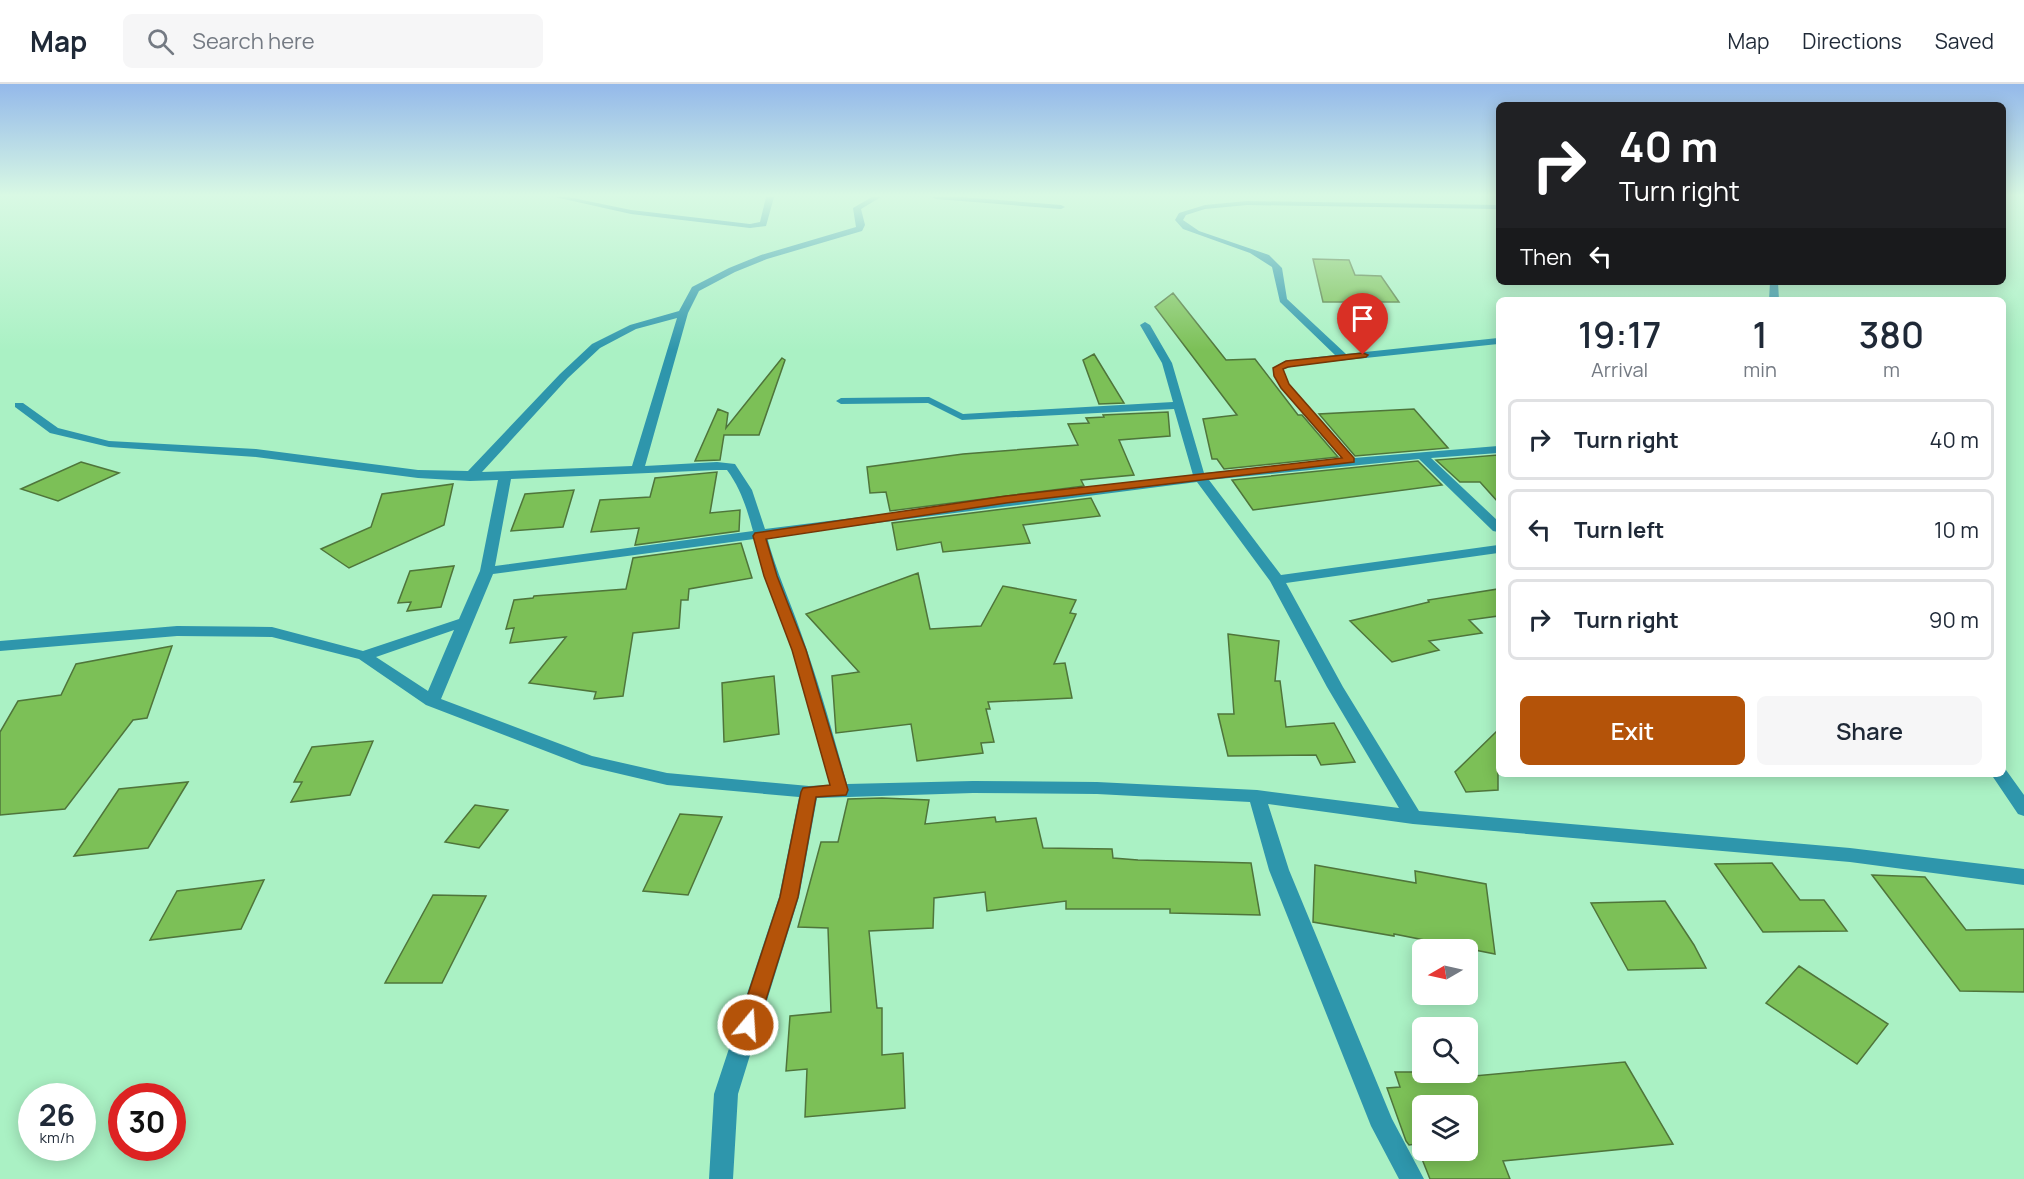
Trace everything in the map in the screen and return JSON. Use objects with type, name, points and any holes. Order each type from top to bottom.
[{"type":"street","points":[[637,471],[682,314],[695,290],[732,270],[794,248]]},
{"type":"street","points":[[1247,248],[1261,254],[1276,265],[1280,276],[1278,289],[1283,300],[1344,358]]},
{"type":"street","points":[[470,477],[564,376],[596,346],[633,327],[682,314]]},
{"type":"street","points":[[1145,325],[1167,363],[1199,476],[1277,580],[1335,687],[1413,817]]},
{"type":"street","points":[[1350,460],[1285,386],[1279,376],[1278,368],[1286,364],[1496,341]]},
{"type":"street","points":[[841,401],[929,400],[940,403],[951,414],[962,417],[1179,405]]},
{"type":"street","points":[[19,405],[54,430],[77,438],[109,444],[256,453],[418,474],[470,477],[731,467],[740,476],[770,576],[799,650],[840,790]]},
{"type":"street","points":[[487,571],[1199,476],[1350,460],[1496,449]]},
{"type":"street","points":[[1421,455],[1496,526]]},
{"type":"street","points":[[432,701],[487,571],[505,476]]},
{"type":"street","points":[[1277,580],[1496,549]]},
{"type":"street","points":[[364,656],[464,622]]},
{"type":"street","points":[[0,646],[177,631],[272,632],[364,656],[432,701],[588,761],[667,779],[809,792],[973,787],[1086,788],[1257,796],[1413,817],[1850,855],[2024,877]]},
{"type":"street","points":[[2002,777],[2024,809]]},
{"type":"street","points":[[721,1179],[726,1094],[789,897],[809,792]]},
{"type":"street","points":[[1257,796],[1279,870],[1383,1126],[1412,1179]]},
{"type":"building","points":[[1313,259],[1349,260],[1355,275],[1381,276],[1399,302],[1323,302]]},
{"type":"building","points":[[1173,293],[1226,360],[1255,359],[1298,415],[1302,415],[1338,457],[1224,469],[1217,459],[1212,459],[1203,419],[1237,415],[1155,307]]},
{"type":"building","points":[[1094,354],[1124,403],[1099,404],[1083,360]]},
{"type":"building","points":[[782,358],[785,360],[759,435],[724,435],[720,460],[695,461],[718,409],[728,413],[726,428]]},
{"type":"building","points":[[1414,409],[1448,448],[1355,456],[1319,414]]},
{"type":"building","points":[[1168,412],[1170,436],[1119,440],[1134,475],[1081,480],[1084,486],[890,511],[886,492],[870,493],[867,467],[963,454],[1078,445],[1068,424],[1089,423],[1086,418],[1104,417],[1103,415]]},
{"type":"building","points":[[1496,455],[1496,500],[1480,482],[1460,482],[1436,460]]},
{"type":"building","points":[[1418,461],[1442,485],[1253,510],[1232,480]]},
{"type":"building","points":[[81,462],[119,473],[58,501],[21,489]]},
{"type":"building","points":[[717,472],[710,513],[740,510],[739,531],[635,545],[639,528],[591,532],[600,500],[650,497],[655,478]]},
{"type":"building","points":[[453,484],[444,525],[349,568],[321,549],[371,527],[382,494]]},
{"type":"building","points":[[574,490],[563,527],[511,531],[525,494]]},
{"type":"building","points":[[1091,498],[1100,516],[1023,525],[1030,543],[943,552],[941,542],[897,550],[892,523]]},
{"type":"building","points":[[741,543],[752,578],[689,589],[688,600],[681,600],[679,628],[633,633],[623,696],[594,699],[596,692],[529,683],[566,637],[510,643],[514,628],[506,629],[514,600],[534,596],[626,589],[633,558]]},
{"type":"building","points":[[454,566],[441,607],[407,611],[411,602],[398,603],[410,571]]},
{"type":"building","points":[[918,573],[930,629],[981,626],[1003,586],[1076,600],[1070,613],[1076,614],[1054,664],[1065,663],[1072,698],[988,702],[990,709],[986,709],[994,742],[981,743],[983,753],[917,761],[911,724],[836,733],[832,676],[859,672],[806,614]]},
{"type":"building","points":[[1496,589],[1496,616],[1469,620],[1482,633],[1429,641],[1439,650],[1392,662],[1350,621],[1429,602],[1428,600]]},
{"type":"building","points":[[1228,634],[1279,641],[1275,681],[1280,681],[1286,727],[1334,723],[1355,762],[1321,765],[1316,755],[1228,756],[1218,714],[1234,714]]},
{"type":"building","points":[[172,646],[147,718],[133,720],[65,809],[0,815],[0,732],[18,701],[61,695],[76,664]]},
{"type":"building","points":[[774,676],[779,734],[724,742],[722,683]]},
{"type":"building","points":[[1496,732],[1498,790],[1466,792],[1455,772]]},
{"type":"building","points":[[373,741],[350,795],[291,802],[302,782],[294,782],[312,747]]},
{"type":"building","points":[[188,782],[148,848],[74,856],[119,789]]},
{"type":"building","points":[[848,799],[929,800],[925,824],[995,817],[996,822],[1036,818],[1043,848],[1112,849],[1113,858],[1138,860],[1251,863],[1260,915],[1170,913],[1170,909],[1066,909],[1066,901],[987,911],[985,892],[934,898],[933,928],[869,931],[877,1008],[882,1008],[882,1055],[903,1053],[905,1108],[805,1117],[807,1069],[786,1071],[790,1016],[831,1012],[828,928],[798,927],[821,842],[838,842]]},
{"type":"building","points":[[475,805],[508,810],[479,848],[445,842]]},
{"type":"building","points":[[680,814],[722,817],[688,895],[643,891]]},
{"type":"building","points":[[1772,863],[1800,900],[1824,900],[1847,931],[1763,932],[1715,864]]},
{"type":"building","points":[[1315,865],[1416,883],[1415,871],[1486,884],[1495,954],[1478,951],[1478,939],[1419,939],[1313,922]]},
{"type":"building","points":[[1872,875],[1925,877],[1966,930],[2024,929],[2024,992],[1960,991]]},
{"type":"building","points":[[264,880],[241,929],[150,940],[177,891]]},
{"type":"building","points":[[433,895],[486,896],[442,983],[385,983]]},
{"type":"building","points":[[1665,901],[1706,968],[1628,970],[1591,903]]},
{"type":"building","points":[[1799,966],[1888,1024],[1857,1064],[1766,1003]]},
{"type":"building","points":[[1625,1062],[1673,1144],[1503,1161],[1510,1179],[1430,1179],[1423,1161],[1478,1161],[1478,1095],[1412,1095],[1412,1145],[1409,1145],[1387,1088],[1400,1087],[1395,1072],[1412,1072],[1412,1083],[1478,1083],[1478,1076]]},
{"type":"route","points":[[748,1025],[789,897],[809,792],[840,790],[799,650],[770,576],[759,536],[1006,500],[1350,460],[1285,386],[1279,376],[1278,368],[1286,364],[1363,355]]}]
